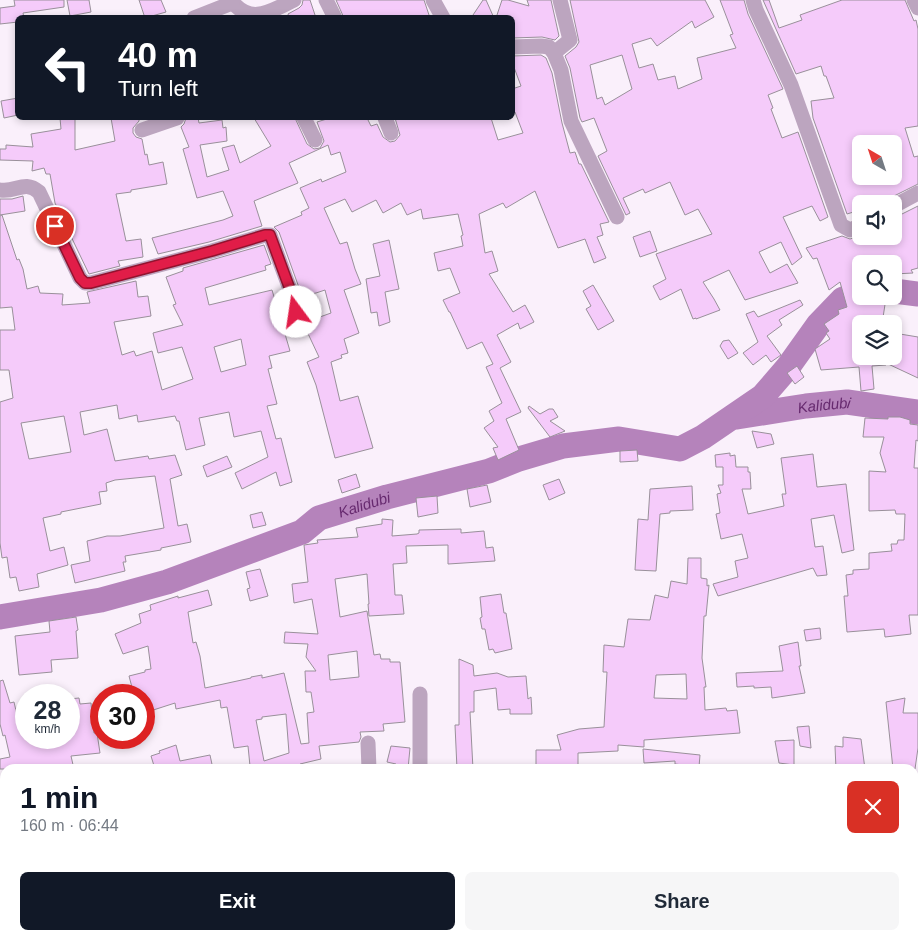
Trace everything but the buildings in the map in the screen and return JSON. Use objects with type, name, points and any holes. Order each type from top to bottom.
[{"type":"street","points":[[267,15],[294,0]]},
{"type":"street","points":[[326,0],[334,15]]},
{"type":"street","points":[[433,0],[441,15]]},
{"type":"street","points":[[554,53],[570,40],[560,0]]},
{"type":"street","points":[[753,0],[791,85],[841,225],[850,230],[852,229]]},
{"type":"street","points":[[914,0],[918,8]]},
{"type":"street","points":[[202,15],[231,1],[247,14],[256,15]]},
{"type":"street","points":[[515,47],[541,46],[549,48],[554,53],[561,70],[571,121],[617,217]]},
{"type":"street","points":[[142,130],[171,120]]},
{"type":"street","points":[[305,120],[314,140]]},
{"type":"street","points":[[386,120],[391,133]]},
{"type":"street","points":[[0,190],[5,191],[32,186],[39,192],[80,278],[85,283],[91,283],[270,235],[291,292],[296,312]]},
{"type":"street","points":[[902,201],[918,192]]},
{"type":"street","points":[[420,694],[420,764]]},
{"type":"street","points":[[368,743],[369,764]]},
{"type":"waterway","name":"Kalidubi","points":[[902,292],[918,294]]},
{"type":"waterway","name":"Kalidubi","points":[[0,617],[101,600],[167,582],[302,532],[319,518],[387,497],[489,471],[519,459],[563,446],[619,439],[680,449],[703,437],[763,396],[788,367],[818,325],[843,299],[852,296]]},
{"type":"waterway","name":"Kalidubi","points":[[737,417],[806,406],[847,402],[918,412]]},
{"type":"route","points":[[55,226],[80,278],[85,283],[91,283],[270,235],[291,292],[296,312]]}]
